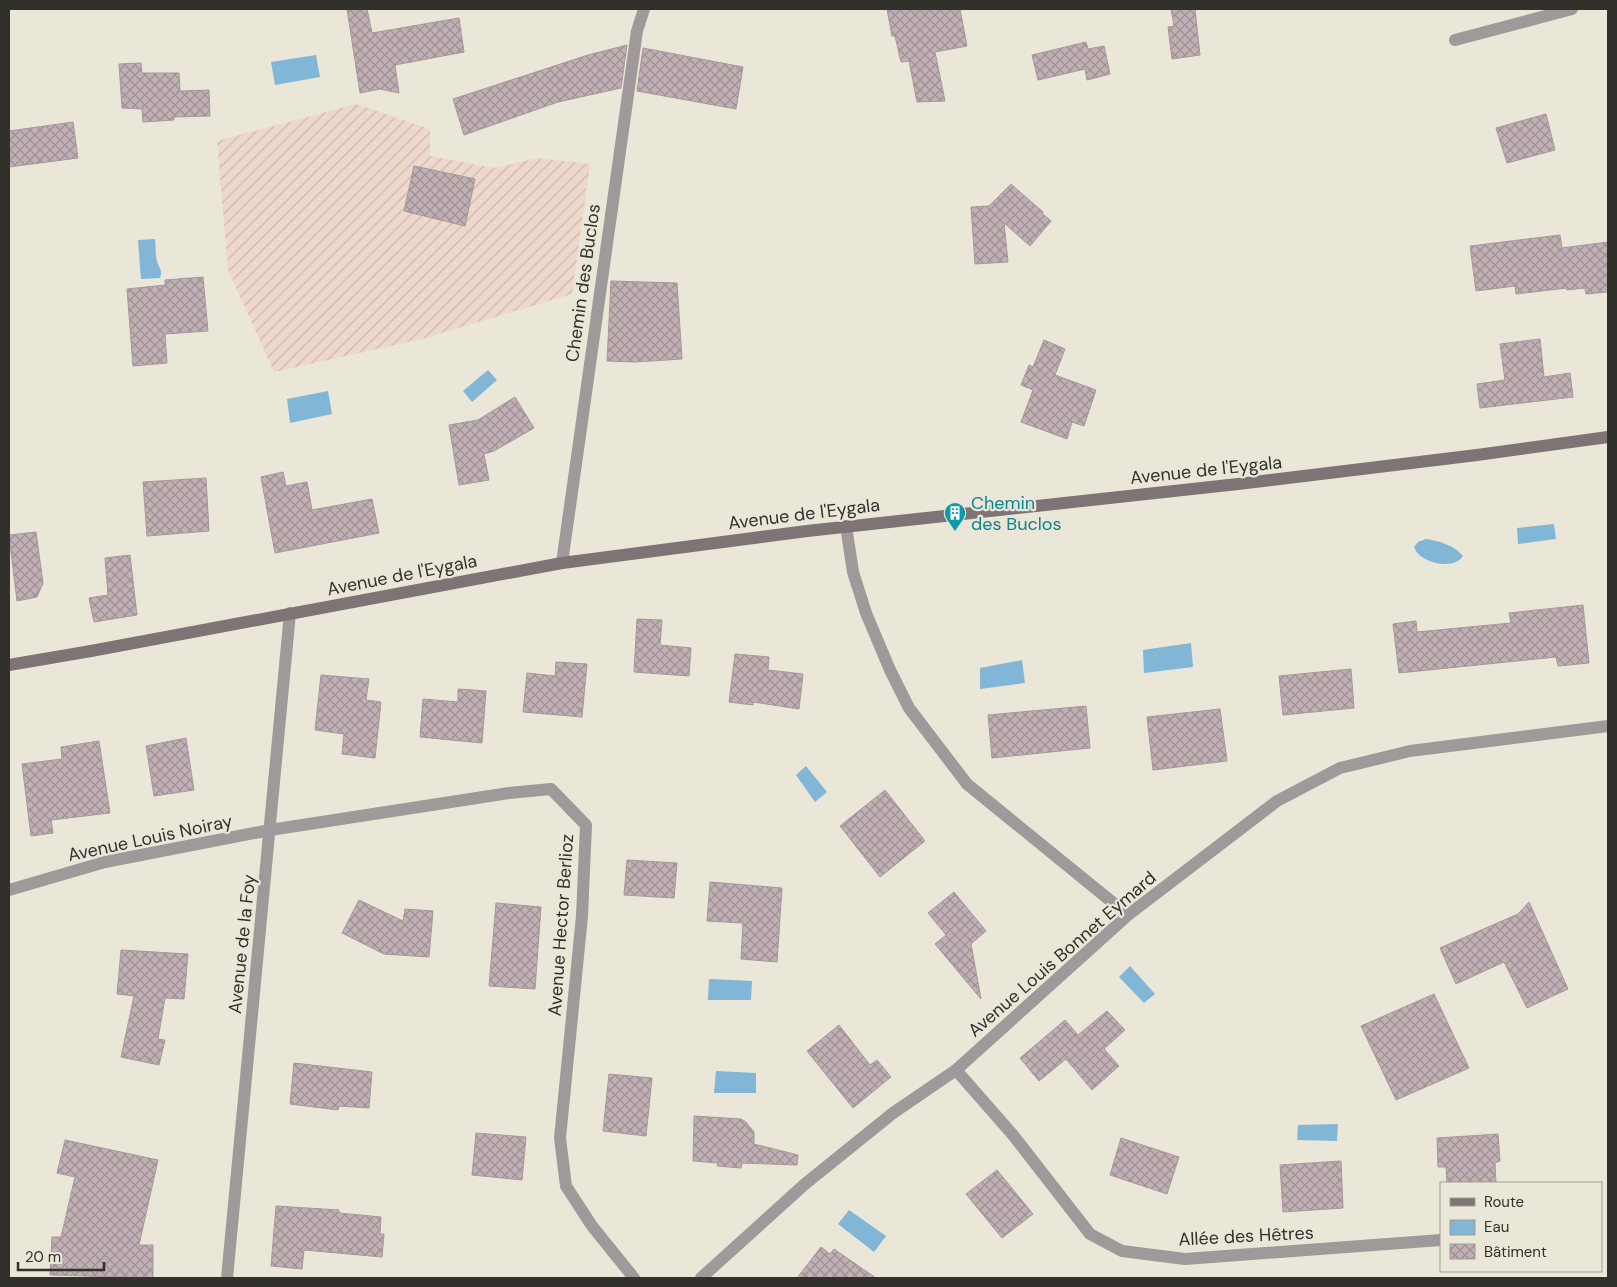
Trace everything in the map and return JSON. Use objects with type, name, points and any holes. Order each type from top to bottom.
[{"type":"street","name":"Chemin des Buclos","points":[[562,563],[635,41],[644,9]]},
{"type":"street","points":[[1455,40],[1572,9]]},
{"type":"street","name":"Avenue de l'Eygala","points":[[9,665],[91,652],[562,563],[846,526],[1238,484],[1608,437]]},
{"type":"street","points":[[846,526],[853,572],[866,613],[890,670],[909,708],[967,784],[1128,915]]},
{"type":"street","name":"Avenue de la Foy","points":[[227,1278],[290,613]]},
{"type":"street","name":"Avenue Louis Bonnet Eymard","points":[[701,1278],[805,1184],[893,1113],[956,1070],[1128,915],[1277,801],[1340,768],[1410,751],[1608,726]]},
{"type":"street","name":"Avenue Hector Berlioz","points":[[270,830],[551,788],[586,824],[582,916],[560,1138],[566,1186],[592,1226],[634,1278]]},
{"type":"street","name":"Avenue Louis Noiray","points":[[9,890],[105,862],[270,830]]},
{"type":"street","name":"Allée des Hêtres","points":[[956,1070],[1013,1135],[1090,1234],[1122,1251],[1184,1259],[1440,1240]]},
{"type":"shaded area","points":[[356,104],[430,129],[430,156],[494,168],[538,158],[590,164],[572,294],[422,339],[274,372],[228,270],[217,141]]},
{"type":"water","points":[[316,55],[320,77],[275,85],[271,62]]},
{"type":"water","points":[[155,239],[156,258],[161,271],[160,278],[141,279],[138,240]]},
{"type":"water","points":[[488,370],[497,380],[472,402],[463,391]]},
{"type":"water","points":[[328,391],[332,414],[290,423],[287,399]]},
{"type":"water","points":[[1554,524],[1556,539],[1518,544],[1517,528]]},
{"type":"water","points":[[1426,539],[1451,546],[1463,556],[1459,561],[1452,563],[1445,564],[1429,561],[1417,553],[1414,547],[1418,542]]},
{"type":"water","points":[[1191,643],[1193,667],[1144,673],[1143,650]]},
{"type":"water","points":[[1022,660],[1025,683],[980,689],[980,668]]},
{"type":"water","points":[[806,766],[827,792],[815,802],[796,775]]},
{"type":"water","points":[[1130,966],[1155,994],[1144,1003],[1119,977]]},
{"type":"water","points":[[709,979],[752,981],[751,1000],[708,1000]]},
{"type":"water","points":[[716,1071],[756,1073],[756,1093],[714,1093]]},
{"type":"water","points":[[1338,1124],[1337,1141],[1297,1140],[1298,1125]]},
{"type":"water","points":[[849,1210],[886,1236],[874,1252],[838,1224]]},
{"type":"building","points":[[347,9],[367,9],[372,33],[459,18],[464,52],[395,65],[399,93],[380,89],[360,93]]},
{"type":"building","points":[[887,9],[960,9],[967,46],[935,52],[945,101],[917,102],[909,61],[901,62],[895,36],[892,36]]},
{"type":"building","points":[[1171,9],[1195,9],[1200,55],[1172,59],[1168,27],[1174,26]]},
{"type":"building","points":[[1086,42],[1088,49],[1104,46],[1110,74],[1087,80],[1085,69],[1038,80],[1032,55]]},
{"type":"building","points":[[627,45],[621,88],[558,102],[464,135],[453,99],[588,55]]},
{"type":"building","points":[[643,48],[743,67],[736,109],[637,91]]},
{"type":"building","points":[[141,63],[142,73],[179,73],[180,91],[209,90],[210,116],[174,117],[174,120],[143,122],[142,109],[122,108],[119,64]]},
{"type":"building","points":[[1546,114],[1555,150],[1507,163],[1496,128]]},
{"type":"building","points":[[73,122],[78,158],[9,167],[9,131]]},
{"type":"building","points":[[414,166],[475,179],[465,226],[404,211]]},
{"type":"building","points":[[1011,184],[1051,221],[1030,246],[1004,223],[1008,262],[975,264],[971,207],[989,206]]},
{"type":"building","points":[[1560,235],[1562,248],[1608,242],[1608,292],[1586,294],[1585,288],[1567,290],[1567,288],[1516,294],[1515,286],[1476,291],[1470,246]]},
{"type":"building","points":[[203,277],[208,331],[165,334],[167,363],[133,366],[127,289],[165,285],[165,280]]},
{"type":"building","points":[[611,281],[677,283],[682,359],[635,362],[607,361]]},
{"type":"building","points":[[1540,339],[1544,377],[1570,373],[1573,397],[1480,408],[1477,384],[1505,380],[1500,344]]},
{"type":"building","points":[[1044,340],[1065,349],[1055,375],[1096,390],[1084,426],[1072,422],[1067,439],[1021,422],[1033,390],[1021,385],[1029,365],[1033,367]]},
{"type":"building","points":[[515,397],[534,428],[494,451],[484,454],[489,480],[459,485],[449,425],[478,420]]},
{"type":"building","points":[[283,472],[286,486],[307,482],[312,510],[372,499],[379,533],[275,553],[261,477]]},
{"type":"building","points":[[206,478],[209,531],[147,536],[143,482]]},
{"type":"building","points":[[36,532],[43,583],[37,597],[17,601],[9,535]]},
{"type":"building","points":[[130,555],[137,615],[94,622],[89,598],[108,595],[105,558]]},
{"type":"building","points":[[1583,605],[1589,663],[1558,666],[1556,657],[1399,673],[1393,624],[1416,621],[1417,632],[1511,623],[1509,613]]},
{"type":"building","points":[[637,619],[662,620],[660,645],[691,648],[689,676],[634,672]]},
{"type":"building","points":[[735,654],[769,657],[768,670],[803,674],[799,709],[753,702],[753,705],[729,702]]},
{"type":"building","points":[[556,662],[587,664],[582,717],[523,712],[527,673],[555,676]]},
{"type":"building","points":[[1351,669],[1354,708],[1283,715],[1279,676]]},
{"type":"building","points":[[321,675],[369,679],[366,700],[381,702],[375,758],[342,754],[344,734],[315,730]]},
{"type":"building","points":[[458,689],[486,691],[482,743],[420,737],[423,699],[458,702]]},
{"type":"building","points":[[1086,706],[1090,748],[992,758],[988,715]]},
{"type":"building","points":[[1220,709],[1227,761],[1153,770],[1147,717]]},
{"type":"building","points":[[186,738],[194,790],[154,796],[146,746]]},
{"type":"building","points":[[99,741],[110,813],[51,820],[53,833],[31,836],[22,764],[62,759],[61,747]]},
{"type":"building","points":[[885,790],[925,841],[880,877],[840,826]]},
{"type":"building","points":[[627,860],[677,863],[674,898],[624,895]]},
{"type":"building","points":[[710,882],[782,888],[777,962],[741,959],[743,923],[707,921]]},
{"type":"building","points":[[954,892],[986,931],[971,944],[981,999],[935,944],[946,935],[928,913]]},
{"type":"building","points":[[359,900],[403,921],[405,909],[433,911],[429,957],[384,954],[342,933]]},
{"type":"building","points":[[1529,902],[1568,989],[1527,1008],[1504,962],[1456,984],[1440,948],[1518,914]]},
{"type":"building","points":[[496,903],[541,907],[535,989],[489,986]]},
{"type":"building","points":[[121,950],[188,954],[184,999],[165,998],[158,1039],[165,1040],[159,1065],[121,1057],[134,996],[117,994]]},
{"type":"building","points":[[1434,994],[1469,1068],[1396,1100],[1361,1026]]},
{"type":"building","points":[[1107,1011],[1125,1030],[1104,1049],[1119,1066],[1092,1090],[1066,1059],[1039,1081],[1020,1058],[1065,1020],[1078,1035]]},
{"type":"building","points":[[839,1025],[870,1065],[877,1060],[891,1077],[853,1108],[807,1051]]},
{"type":"building","points":[[294,1063],[372,1072],[369,1108],[339,1106],[338,1110],[290,1104]]},
{"type":"building","points":[[609,1074],[652,1078],[646,1136],[603,1131]]},
{"type":"building","points":[[694,1116],[741,1119],[754,1132],[754,1144],[798,1155],[797,1165],[742,1163],[741,1168],[717,1166],[718,1163],[693,1161]]},
{"type":"building","points":[[476,1133],[526,1137],[522,1180],[472,1175]]},
{"type":"building","points":[[1498,1134],[1500,1161],[1495,1163],[1496,1182],[1447,1182],[1446,1167],[1438,1167],[1437,1138]]},
{"type":"building","points":[[1121,1138],[1179,1157],[1167,1194],[1110,1175]]},
{"type":"building","points":[[65,1140],[158,1160],[139,1245],[153,1245],[153,1278],[50,1275],[52,1237],[61,1237],[75,1177],[57,1173]]},
{"type":"building","points":[[1341,1161],[1343,1208],[1283,1212],[1280,1165]]},
{"type":"building","points":[[997,1170],[1033,1214],[1002,1238],[966,1194]]},
{"type":"building","points":[[276,1206],[339,1210],[339,1213],[381,1217],[380,1234],[384,1234],[382,1257],[304,1250],[302,1269],[271,1266]]},
{"type":"building","points":[[821,1247],[830,1254],[834,1249],[876,1278],[797,1278]]},
{"type":"place","name":"Chemin des Buclos","points":[[955,532]]}]
